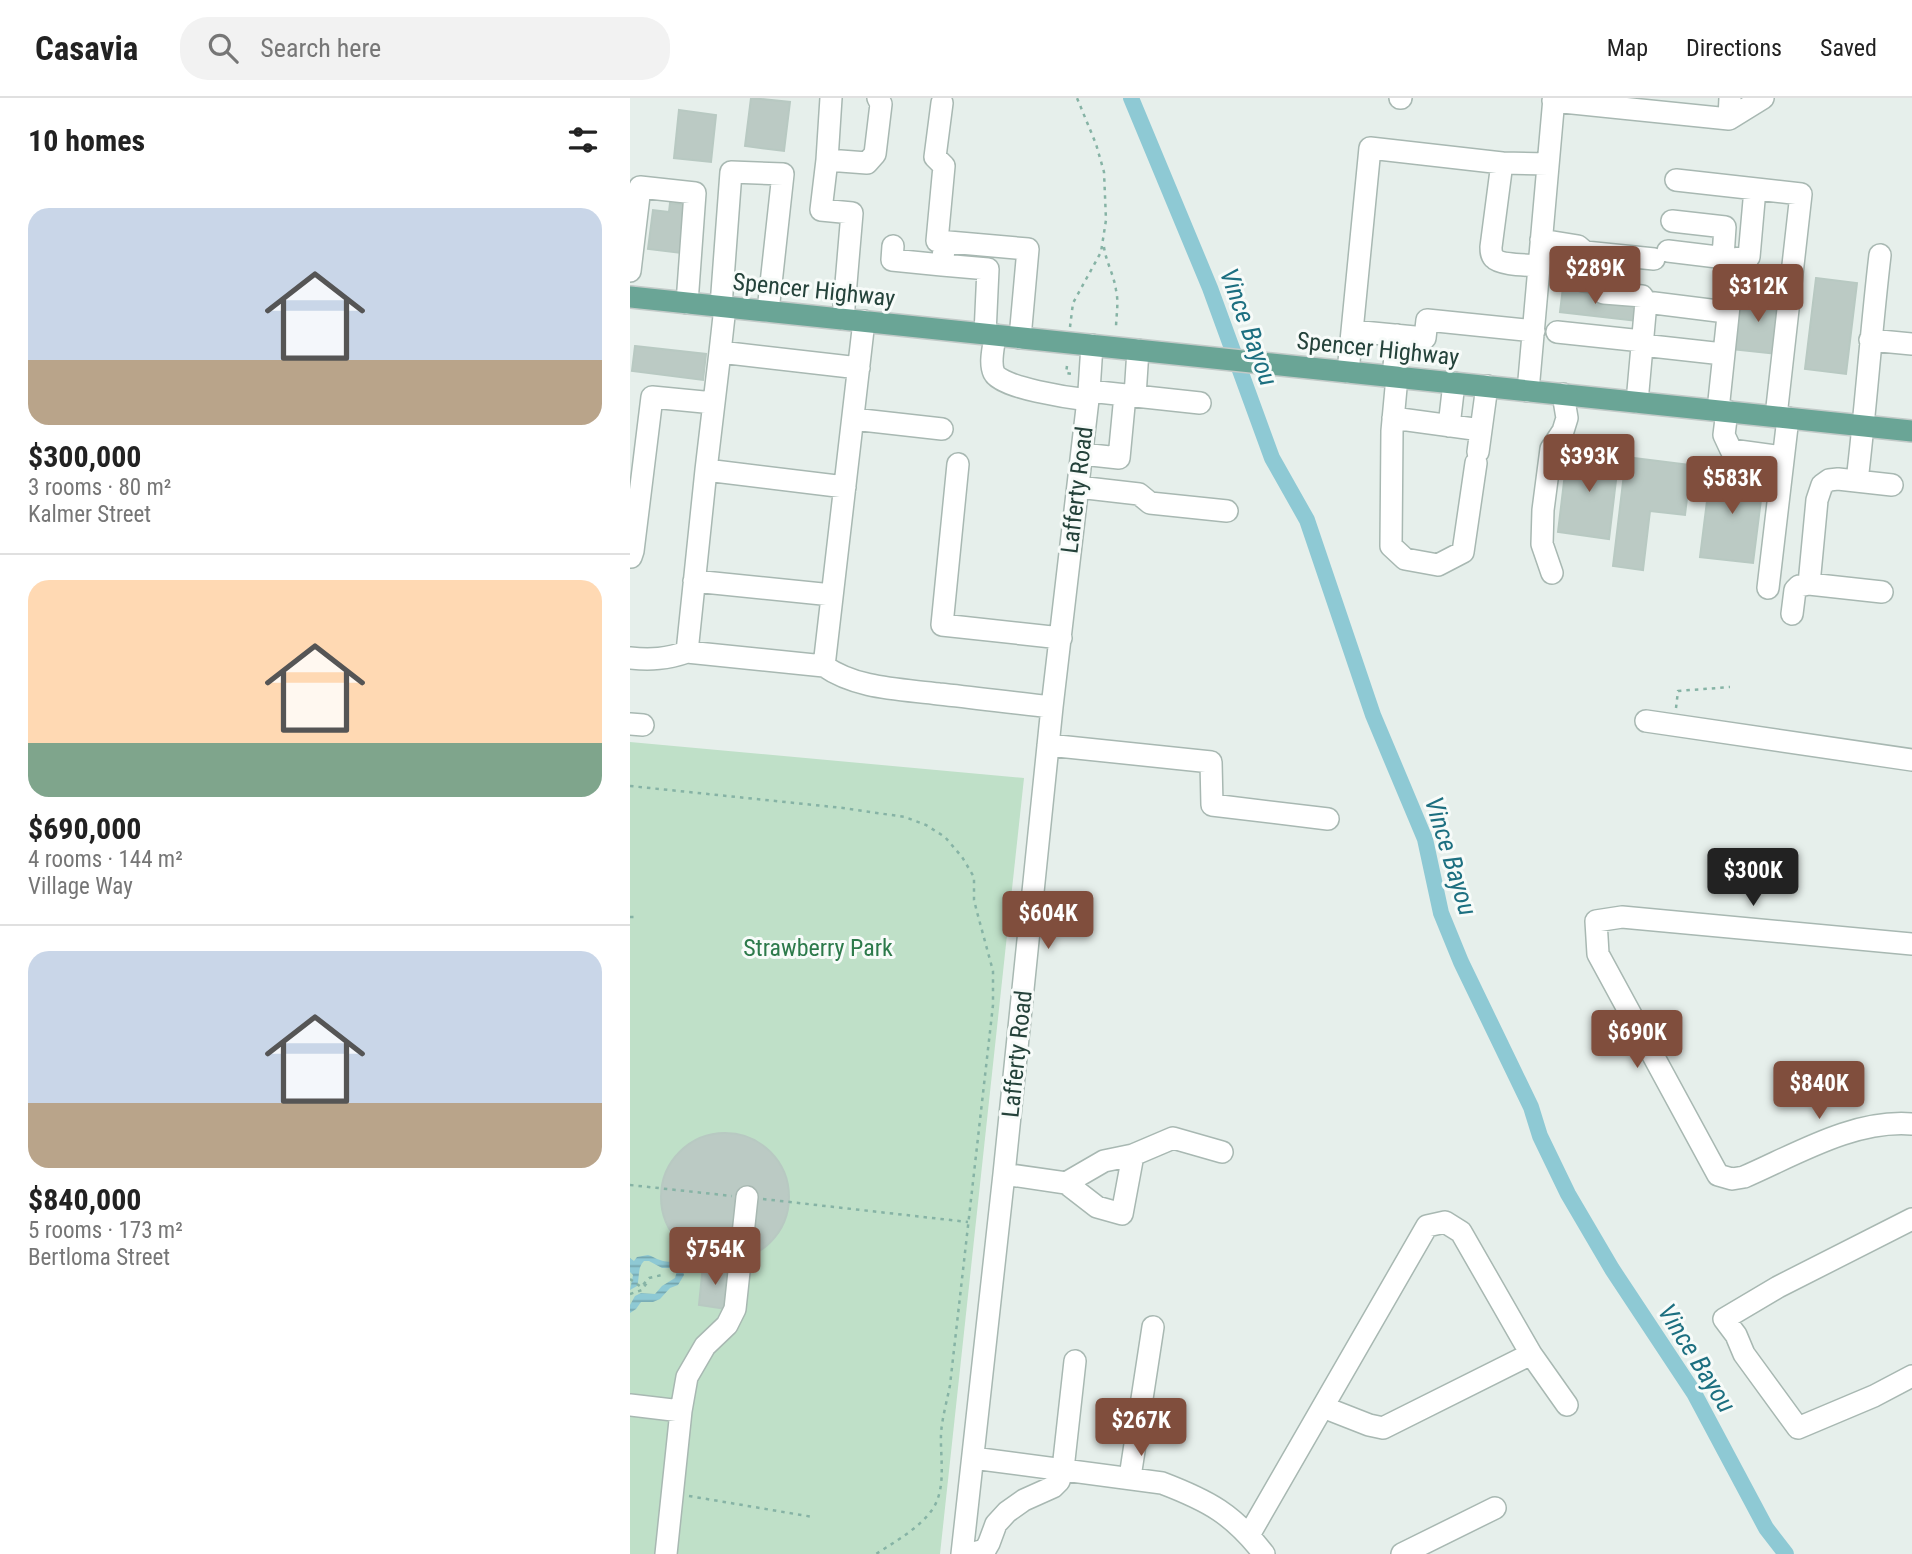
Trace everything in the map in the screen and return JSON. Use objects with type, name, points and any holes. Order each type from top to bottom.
[{"type":"main road","name":"Spencer Highway","points":[[630,297],[1912,430]]},
{"type":"street","points":[[831,98],[821,210],[852,213],[843,319]]},
{"type":"street","points":[[827,160],[867,163],[875,154],[881,104],[878,98]]},
{"type":"street","points":[[1528,391],[1554,100],[1730,109],[1763,98]]},
{"type":"street","points":[[942,103],[935,157],[944,166],[937,241],[1028,249],[1020,338]]},
{"type":"street","points":[[1348,372],[1370,148],[1502,163],[1548,164]]},
{"type":"street","points":[[1502,163],[1492,255],[1501,262],[1539,266]]},
{"type":"street","points":[[687,652],[720,352],[731,172],[783,174],[768,311]]},
{"type":"street","points":[[1676,180],[1801,194],[1782,417],[1783,457],[1768,588]]},
{"type":"street","points":[[630,271],[635,182],[695,193],[687,303]]},
{"type":"street","points":[[1541,240],[1578,246],[1585,252],[1749,257],[1755,189]]},
{"type":"street","points":[[1672,221],[1725,227],[1729,258],[1724,435],[1731,450],[1783,457]]},
{"type":"street","points":[[942,265],[945,242]]},
{"type":"street","points":[[893,246],[892,260],[988,269],[992,363],[998,379],[1057,396],[1130,395],[1200,403]]},
{"type":"street","points":[[1585,252],[1583,281],[1597,282],[1604,293],[1642,296],[1646,302],[1637,402]]},
{"type":"street","points":[[1857,481],[1880,255]]},
{"type":"street","points":[[1646,302],[1718,311]]},
{"type":"street","points":[[1352,331],[1425,338],[1427,320],[1534,331]]},
{"type":"street","points":[[824,666],[864,321]]},
{"type":"street","points":[[1557,332],[1714,353]]},
{"type":"street","points":[[1397,335],[1391,546],[1405,559],[1438,565],[1464,552],[1487,386]]},
{"type":"street","points":[[1870,340],[1912,344]]},
{"type":"street","name":"Lafferty Road","points":[[962,1554],[1092,345]]},
{"type":"street","points":[[1082,454],[1119,458],[1138,350]]},
{"type":"street","points":[[720,352],[859,369]]},
{"type":"street","points":[[1450,426],[1454,383]]},
{"type":"street","points":[[1552,573],[1542,544],[1543,521],[1551,449],[1563,431],[1567,418],[1563,394]]},
{"type":"street","points":[[631,557],[652,397],[714,403]]},
{"type":"street","points":[[1393,418],[1481,430]]},
{"type":"street","points":[[853,419],[942,429]]},
{"type":"street","points":[[958,464],[942,625],[1060,638]]},
{"type":"street","points":[[706,470],[845,487]]},
{"type":"street","points":[[1810,584],[1817,500],[1822,485],[1838,479],[1892,485]]},
{"type":"street","points":[[1078,487],[1139,494],[1150,503],[1227,512]]},
{"type":"street","points":[[694,581],[832,595]]},
{"type":"street","points":[[1792,614],[1795,590],[1799,586],[1810,584],[1882,592]]},
{"type":"street","points":[[630,658],[657,660],[687,652],[824,666],[838,676],[883,687],[1052,707]]},
{"type":"street","points":[[1646,721],[1912,760]]},
{"type":"street","points":[[1048,745],[1211,762],[1212,806],[1328,819]]},
{"type":"street","points":[[1912,944],[1622,917],[1596,921],[1598,954],[1718,1175],[1732,1179],[1744,1177],[1862,1128],[1892,1122],[1912,1124]]},
{"type":"street","points":[[1066,1183],[1104,1161],[1133,1155],[1173,1138],[1222,1152]]},
{"type":"street","points":[[1004,1174],[1066,1183],[1097,1207],[1122,1214],[1133,1155]]},
{"type":"street","points":[[666,1554],[687,1377],[705,1346],[726,1325],[735,1309],[747,1197]]},
{"type":"street","points":[[1912,1219],[1778,1287],[1724,1319],[1736,1335],[1744,1354],[1798,1428],[1874,1396],[1912,1376]]},
{"type":"street","points":[[1249,1535],[1427,1226],[1445,1222],[1461,1232],[1531,1354],[1567,1405]]},
{"type":"street","points":[[1130,1477],[1153,1327]]},
{"type":"street","points":[[1323,1407],[1383,1428],[1531,1354]]},
{"type":"street","points":[[970,1554],[985,1550],[996,1524],[1007,1512],[1024,1500],[1053,1487],[1059,1480],[1063,1469],[1075,1361]]},
{"type":"street","points":[[630,1405],[681,1411]]},
{"type":"street","points":[[973,1458],[1163,1483],[1192,1494],[1223,1511],[1249,1535],[1264,1554]]},
{"type":"street","points":[[1402,1554],[1496,1508]]},
{"type":"path","points":[[1077,98],[1097,144],[1104,172],[1104,244],[1116,287],[1116,317]]},
{"type":"path","points":[[1071,312],[1073,303],[1104,244]]},
{"type":"path","points":[[1066,366],[1066,373],[1073,374]]},
{"type":"path","points":[[1673,725],[1678,691],[1730,687]]},
{"type":"path","points":[[630,786],[905,817],[926,825],[945,837],[974,877],[974,900],[993,971],[993,1005],[950,1385],[941,1436],[943,1458],[940,1487],[933,1508],[916,1527],[876,1554]]},
{"type":"path","points":[[630,917],[636,917]]},
{"type":"path","points":[[630,1185],[968,1222]]},
{"type":"path","points":[[630,1279],[641,1287],[646,1280],[663,1275]]},
{"type":"path","points":[[630,1294],[642,1290],[649,1281],[646,1280]]},
{"type":"path","points":[[673,1493],[813,1517]]},
{"type":"green space","name":"Strawberry Park","points":[[630,742],[1024,778],[940,1554],[630,1554]]},
{"type":"water","points":[[648,1255],[678,1263],[684,1275],[678,1285],[670,1288],[660,1299],[641,1302],[630,1313],[630,1305],[635,1296],[641,1293],[655,1294],[675,1278],[675,1268],[662,1268],[644,1261],[637,1286],[630,1290],[633,1275],[630,1272],[630,1258],[634,1261],[637,1257]]},
{"type":"building","points":[[751,98],[790,102],[784,151],[745,146]]},
{"type":"building","points":[[679,110],[716,115],[711,162],[674,158]]},
{"type":"building","points":[[670,203],[687,205],[681,253],[648,249],[653,210],[669,212]]},
{"type":"building","points":[[1816,278],[1857,283],[1846,374],[1805,369]]},
{"type":"building","points":[[1563,287],[1596,291],[1595,300],[1639,305],[1637,321],[1560,312]]},
{"type":"building","points":[[1739,293],[1785,299],[1777,354],[1732,349]]},
{"type":"building","points":[[635,346],[706,354],[703,380],[632,371]]},
{"type":"building","points":[[1568,448],[1619,455],[1609,539],[1558,532]]},
{"type":"building","points":[[1626,457],[1691,465],[1685,515],[1650,511],[1643,570],[1613,566]]},
{"type":"building","points":[[1711,469],[1764,476],[1753,563],[1700,557]]},
{"type":"building","points":[[725,1133],[749,1138],[770,1152],[784,1173],[789,1197],[784,1221],[770,1242],[749,1256],[725,1261],[701,1256],[680,1242],[666,1221],[661,1197],[666,1173],[680,1152],[701,1138]]},
{"type":"building","points":[[703,1265],[731,1268],[727,1309],[699,1305]]},
{"type":"waterway","name":"Vince Bayou","points":[[1131,98],[1210,288],[1272,458],[1307,520],[1373,715],[1425,839],[1441,913],[1461,962],[1531,1107],[1540,1136],[1568,1194],[1612,1269],[1694,1393],[1766,1528],[1786,1554]]}]
